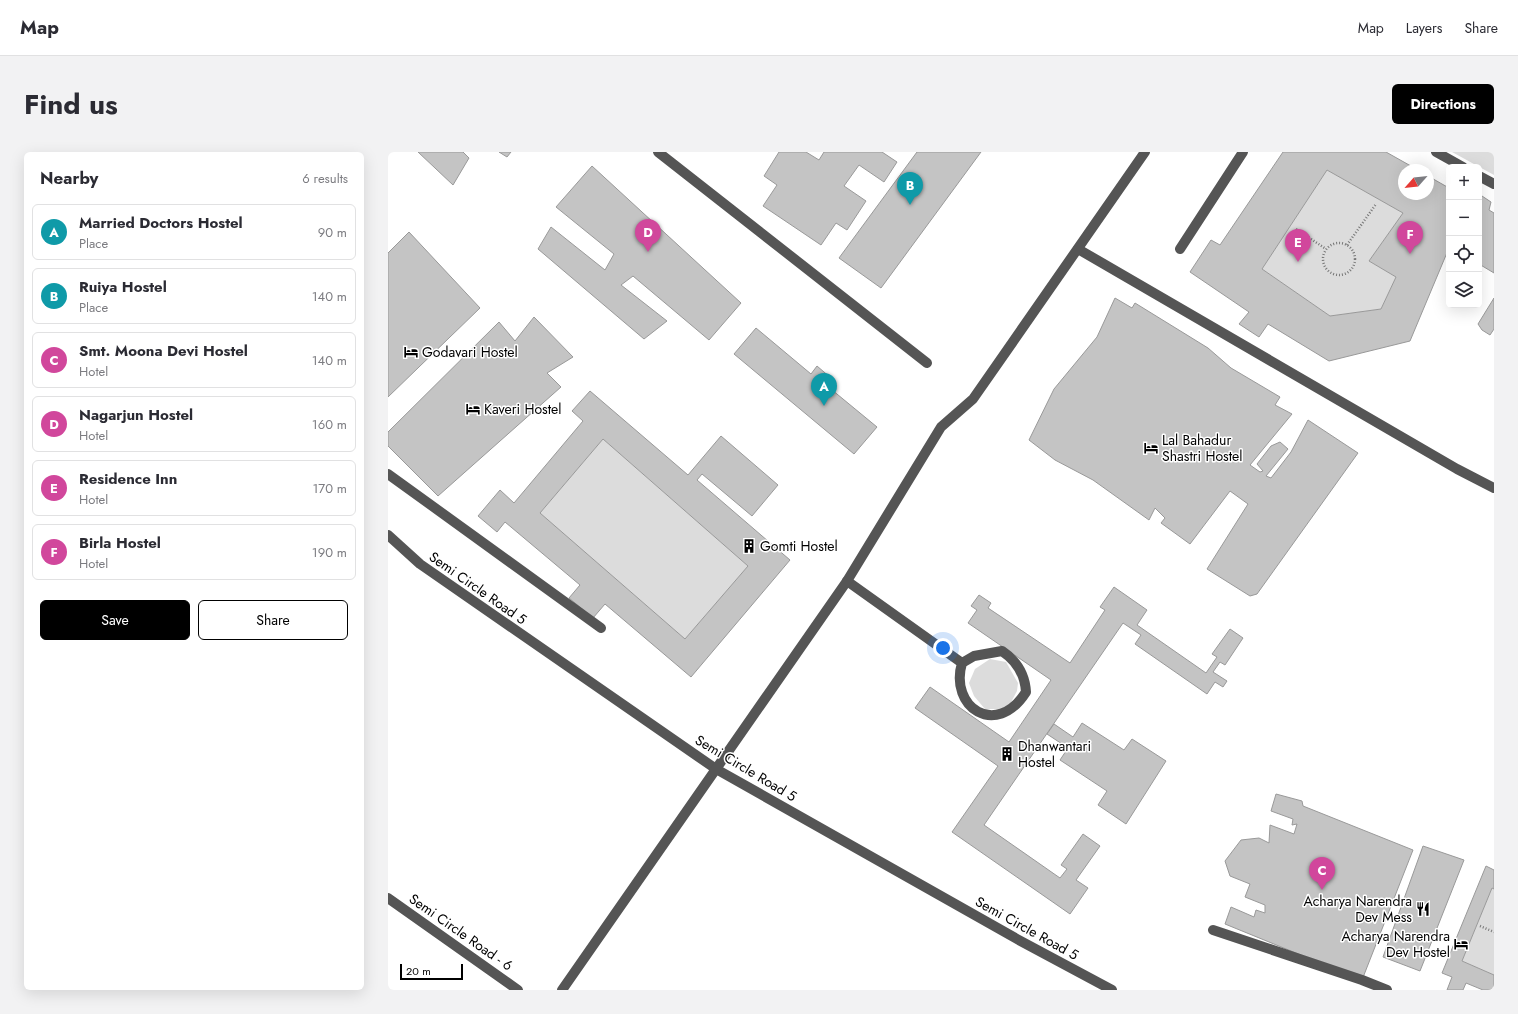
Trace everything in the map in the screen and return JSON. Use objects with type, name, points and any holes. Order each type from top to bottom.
[{"type":"street","points":[[562,990],[847,581],[942,427],[973,399],[1145,152]]},
{"type":"street","points":[[1180,249],[1243,152]]},
{"type":"street","points":[[1436,152],[1458,164]]},
{"type":"street","points":[[662,153],[927,363]]},
{"type":"street","points":[[1482,178],[1494,184]]},
{"type":"street","points":[[1078,249],[1458,469],[1494,488]]},
{"type":"street","points":[[388,474],[601,628]]},
{"type":"street","name":"Semi Circle Road 5","points":[[388,536],[420,564],[716,769],[1017,939],[1112,990]]},
{"type":"street","points":[[847,581],[962,663]]},
{"type":"street","points":[[1002,651],[1016,664],[1023,674],[1026,692],[1012,710],[991,716],[981,714],[966,699],[959,674],[962,663],[974,656],[1002,651]]},
{"type":"street","name":"Semi Circle Road - 6","points":[[388,898],[518,990]]},
{"type":"street","points":[[1213,930],[1362,980],[1387,990]]},
{"type":"path","points":[[1348,245],[1376,204]]},
{"type":"path","points":[[1296,229],[1326,250]]},
{"type":"path","points":[[1340,243],[1348,245],[1355,254],[1355,265],[1348,274],[1337,276],[1327,271],[1323,260],[1326,250],[1332,244],[1340,243]]},
{"type":"path","points":[[1480,926],[1494,932]]},
{"type":"shaded area","points":[[1452,152],[1494,152],[1494,175],[1482,168],[1482,164],[1474,164]]},
{"type":"shaded area","points":[[1327,170],[1403,213],[1369,261],[1396,277],[1381,309],[1330,316],[1262,269]]},
{"type":"shaded area","points":[[603,439],[748,566],[685,639],[540,513]]},
{"type":"shaded area","points":[[990,659],[1006,662],[1018,683],[1017,691],[1009,706],[1003,709],[985,709],[974,696],[969,683],[975,669]]},
{"type":"shaded area","points":[[1492,888],[1494,889],[1494,975],[1462,961]]},
{"type":"building","points":[[418,152],[463,152],[469,158],[453,185]]},
{"type":"building","points":[[499,152],[511,152],[507,157]]},
{"type":"building","points":[[779,152],[806,152],[819,160],[824,152],[882,152],[897,162],[884,182],[859,165],[844,186],[866,201],[847,230],[836,223],[821,245],[763,206],[777,185],[764,176]]},
{"type":"building","points":[[917,152],[981,152],[881,288],[839,258]]},
{"type":"building","points":[[1283,152],[1386,152],[1407,164],[1398,164],[1398,200],[1434,200],[1434,179],[1446,186],[1446,255],[1410,341],[1329,361],[1268,324],[1259,337],[1239,324],[1249,312],[1190,272],[1211,240],[1220,245]],"holes":[[[1327,170],[1403,213],[1369,261],[1396,277],[1381,309],[1330,316],[1262,269]]]},
{"type":"building","points":[[592,166],[741,303],[709,340],[633,276],[621,285],[667,321],[644,339],[538,249],[551,227],[605,270],[614,254],[556,207]]},
{"type":"building","points":[[1482,196],[1491,202],[1489,210],[1494,213],[1494,273],[1482,266]]},
{"type":"building","name":"Godavari Hostel","points":[[409,232],[480,308],[388,397],[388,253]]},
{"type":"building","name":"Lal Bahadur Shastri Hostel","points":[[1115,298],[1132,308],[1135,303],[1208,348],[1231,368],[1280,397],[1275,405],[1292,414],[1250,465],[1260,472],[1263,471],[1257,464],[1271,446],[1280,442],[1288,449],[1266,476],[1271,478],[1291,452],[1308,420],[1358,453],[1257,594],[1250,596],[1207,569],[1248,504],[1230,491],[1190,544],[1161,523],[1165,518],[1155,508],[1149,520],[1093,480],[1055,460],[1029,440],[1054,389],[1097,337]]},
{"type":"building","points":[[1494,298],[1494,329],[1490,335],[1482,330],[1478,324]]},
{"type":"building","name":"Kaveri Hostel","points":[[534,317],[573,357],[547,373],[561,387],[438,496],[388,446],[388,432],[499,322],[515,341]]},
{"type":"building","points":[[756,328],[811,374],[817,366],[831,378],[826,385],[877,427],[854,454],[734,354]]},
{"type":"building","name":"Gomti Hostel","points":[[590,391],[688,475],[721,436],[778,485],[752,516],[702,474],[697,480],[790,560],[691,677],[605,604],[593,618],[569,598],[580,585],[505,522],[497,532],[478,516],[500,490],[514,503],[583,421],[572,411]],"holes":[[[603,439],[748,566],[685,639],[540,513]]]},
{"type":"building","name":"Dhanwantari Hostel","points":[[1114,587],[1147,610],[1137,625],[1206,673],[1217,657],[1212,654],[1230,629],[1243,638],[1225,665],[1220,662],[1213,672],[1227,681],[1223,687],[1215,682],[1207,694],[1135,644],[1141,635],[1123,623],[984,825],[1060,878],[1067,869],[1061,865],[1083,834],[1100,846],[1076,880],[1088,888],[1070,914],[952,832],[998,766],[915,708],[930,687],[1009,742],[1051,680],[968,623],[977,610],[971,606],[979,595],[991,603],[988,608],[1070,663],[1105,610],[1100,607]]},
{"type":"building","points":[[1082,723],[1124,750],[1132,739],[1166,761],[1126,824],[1098,805],[1107,791],[1060,760],[1068,748],[1047,734],[1054,724],[1073,737]]},
{"type":"building","points":[[1276,794],[1302,801],[1303,806],[1413,850],[1362,980],[1225,924],[1231,907],[1254,917],[1256,910],[1265,913],[1265,905],[1245,897],[1250,884],[1230,876],[1225,861],[1241,840],[1259,838],[1269,843],[1270,825],[1294,834],[1297,824],[1292,825],[1293,819],[1271,811]]},
{"type":"building","name":"Acharya Narendra Dev Mess","points":[[1423,846],[1464,860],[1420,971],[1383,957]]},
{"type":"building","name":"Acharya Narendra Dev Hostel","points":[[1486,866],[1494,870],[1494,889],[1492,888],[1462,961],[1494,975],[1494,990],[1483,990],[1466,983],[1463,990],[1447,990],[1452,977],[1442,973]]},
{"type":"place","name":"Ruiya Hostel","points":[[910,205]]},
{"type":"place","name":"Nagarjun Hostel","points":[[648,252]]},
{"type":"place","name":"Birla Hostel","points":[[1410,254]]},
{"type":"place","name":"Residence Inn","points":[[1298,262]]},
{"type":"place","name":"Godavari Hostel","points":[[411,352]]},
{"type":"place","name":"Married Doctors Hostel","points":[[824,406]]},
{"type":"place","name":"Kaveri Hostel","points":[[473,409]]},
{"type":"place","name":"Lal Bahadur Shastri Hostel","points":[[1151,448]]},
{"type":"place","name":"Gomti Hostel","points":[[749,546]]},
{"type":"place","name":"Dhanwantari Hostel","points":[[1007,754]]},
{"type":"place","name":"Smt. Moona Devi Hostel","points":[[1322,890]]},
{"type":"place","name":"Acharya Narendra Dev Mess","points":[[1423,909]]},
{"type":"place","name":"Acharya Narendra Dev Hostel","points":[[1461,944]]}]
